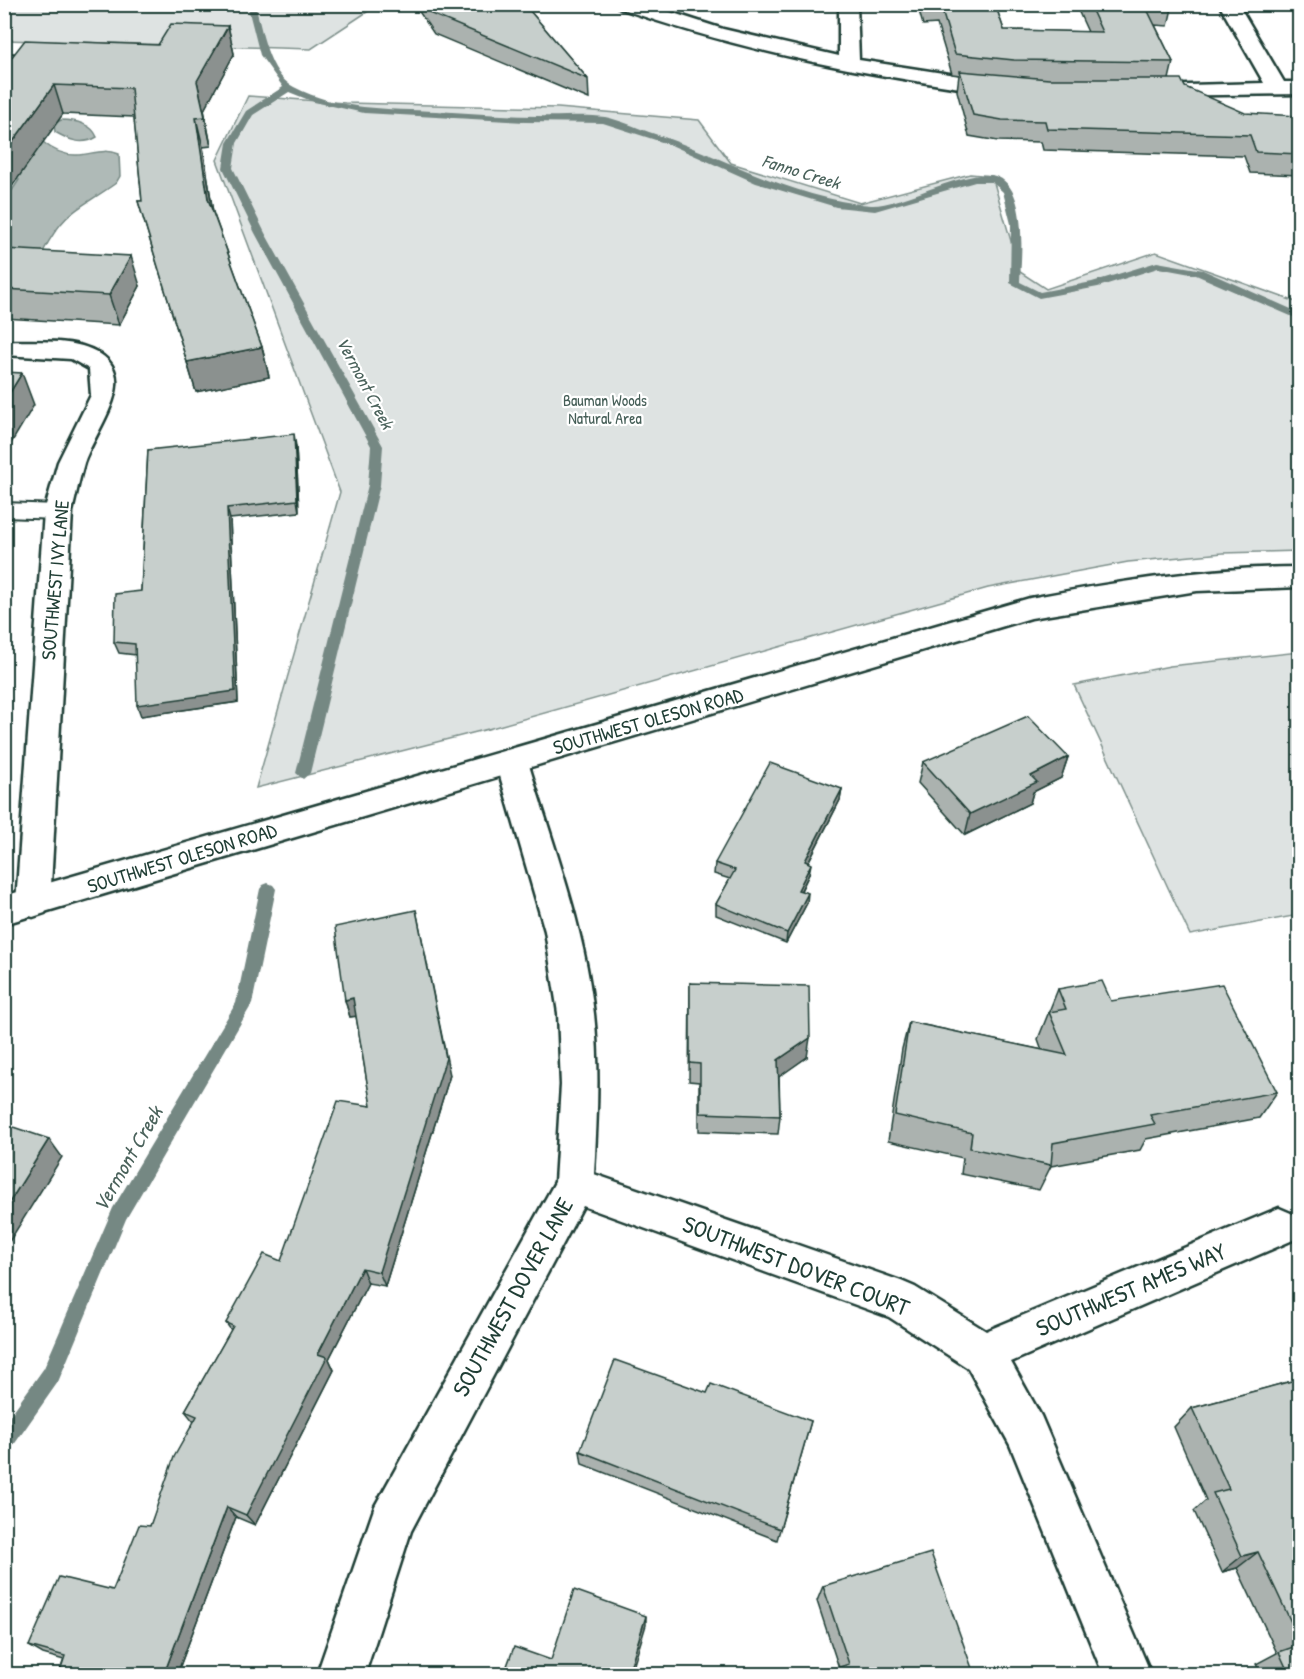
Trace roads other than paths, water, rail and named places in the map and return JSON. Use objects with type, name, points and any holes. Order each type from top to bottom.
[{"type":"street","points":[[626,4],[674,23],[849,63],[928,79],[1021,89]]},
{"type":"street","points":[[848,4],[849,63]]},
{"type":"street","points":[[1228,4],[1277,88]]},
{"type":"street","points":[[1136,92],[1299,88]]},
{"type":"street","name":"SOUTHWEST IVY LANE","points":[[4,348],[76,352],[101,365],[104,395],[71,462],[58,512],[19,906]]},
{"type":"street","name":"SOUTHWEST OLESON ROAD","points":[[19,906],[1030,608],[1141,586],[1207,579],[1299,577]]},
{"type":"street","name":"SOUTHWEST DOVER LANE","points":[[341,1674],[391,1522],[574,1185],[580,1085],[576,1013],[562,931],[512,762]]},
{"type":"street","name":"SOUTHWEST DOVER COURT","points":[[574,1185],[901,1301],[983,1353],[1026,1431],[1127,1674]]},
{"type":"street","name":"SOUTHWEST AMES WAY","points":[[983,1353],[1279,1227]]},
{"type":"lane","points":[[4,58],[60,60]]},
{"type":"lane","points":[[4,510],[58,512]]},
{"type":"waterway","name":"Fanno Creek","points":[[251,4],[264,55],[288,88]]},
{"type":"waterway","name":"Fanno Creek","points":[[288,88],[317,100],[364,110],[525,119],[604,120],[674,143],[759,181],[836,204],[875,208],[974,179],[995,179],[1008,191],[1016,224],[1015,283],[1039,295],[1094,285],[1157,265],[1199,272],[1300,317]]},
{"type":"waterway","name":"Vermont Creek","points":[[288,88],[249,113],[232,143],[228,168],[260,233],[377,446],[374,485],[303,773]]},
{"type":"waterway","name":"Vermont Creek","points":[[4,1442],[51,1375],[119,1214],[244,1004],[268,889]]},
{"type":"park label","name":"Bauman Woods Natural Area","points":[[605,409]]}]
